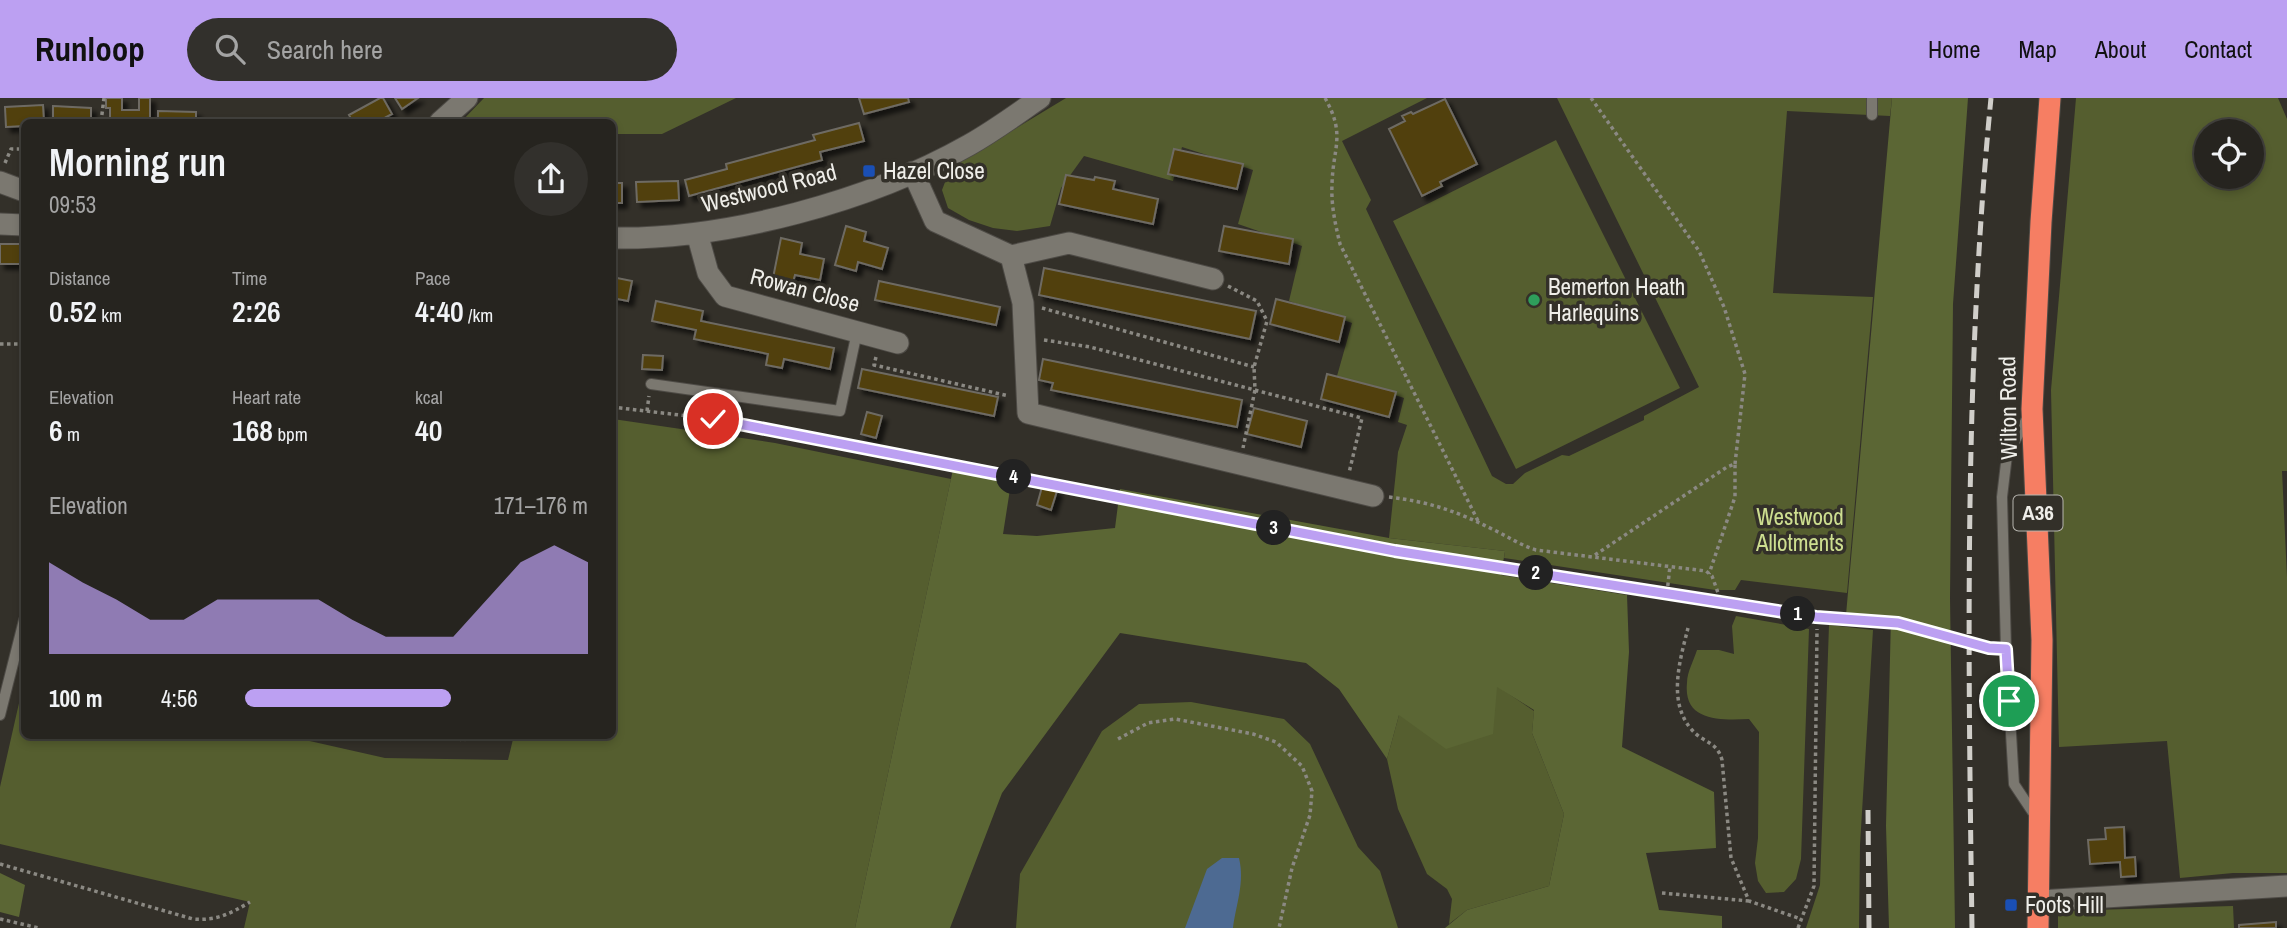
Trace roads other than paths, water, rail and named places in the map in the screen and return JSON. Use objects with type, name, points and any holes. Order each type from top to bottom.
[{"type":"highway","name":"Wilton Road","points":[[2038,928],[2041,600],[2032,409],[2040,233],[2050,98]]},
{"type":"street","points":[[443,119],[467,98]]},
{"type":"street","name":"Westwood Road","points":[[616,238],[697,233],[792,214],[844,198],[913,172],[969,145],[1040,98]]},
{"type":"street","points":[[913,172],[935,221],[1011,256],[1069,243],[1213,279]]},
{"type":"street","points":[[2,175],[21,189]]},
{"type":"street","points":[[0,224],[21,225]]},
{"type":"street","name":"Rowan Close","points":[[697,233],[708,274],[726,296],[888,340]]},
{"type":"street","points":[[1011,256],[1023,303],[1028,413],[1373,496]]},
{"type":"street","points":[[2039,901],[2287,886]]},
{"type":"lane","points":[[1872,98],[1872,115]]},
{"type":"lane","points":[[650,384],[841,411],[857,332]]},
{"type":"lane","points":[[2032,409],[2007,455],[2002,497],[2006,649],[2014,784],[2039,822]]},
{"type":"lane","points":[[1816,617],[1898,623],[1989,648],[2006,649]]},
{"type":"lane","points":[[0,715],[21,632]]},
{"type":"water","points":[[1222,858],[1239,858],[1241,867],[1241,885],[1233,928],[1185,928],[1207,869]]},
{"type":"railway","points":[[1972,928],[1969,720],[1972,409],[1982,202],[1991,98]]},
{"type":"railway","points":[[1868,810],[1869,928]]},
{"type":"place","name":"Hazel Close","points":[[869,171]]},
{"type":"place","name":"Bemerton Heath Harlequins","points":[[1534,300]]},
{"type":"place","name":"Foots Hill","points":[[2011,905]]},
{"type":"park label","name":"Westwood Allotments","points":[[1800,530]]}]
